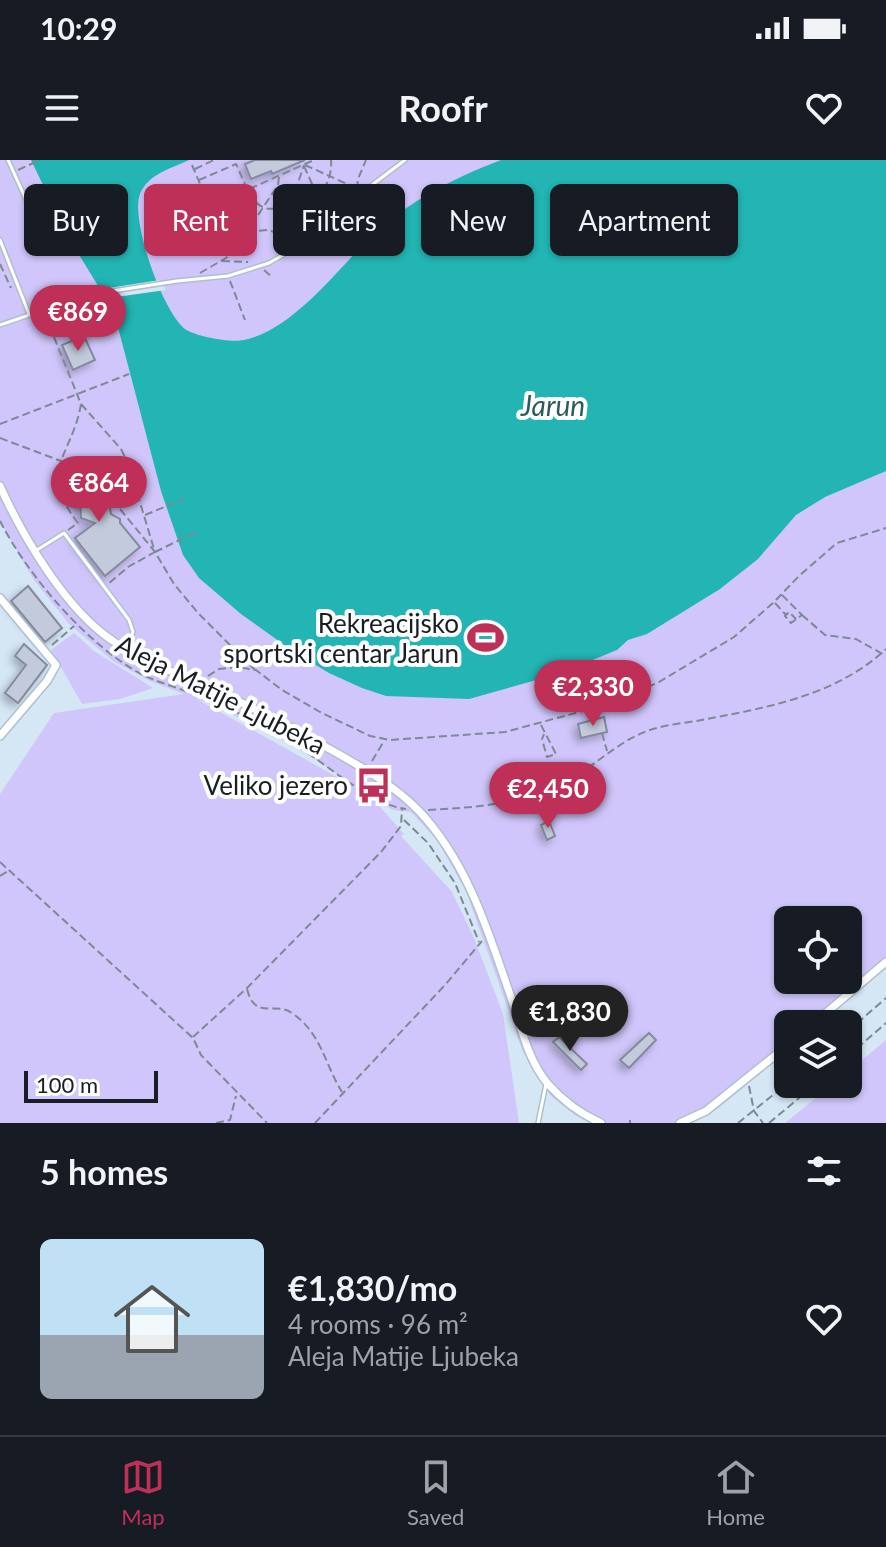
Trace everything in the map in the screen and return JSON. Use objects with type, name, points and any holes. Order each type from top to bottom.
[{"type":"street","name":"Aleja Matije Ljubeka","points":[[0,486],[34,552],[92,623],[126,649],[283,723],[366,770],[419,811],[465,875],[529,1050],[546,1082],[570,1106],[601,1123]]},
{"type":"street","points":[[0,598],[56,665],[47,681],[0,736]]},
{"type":"street","points":[[829,1010],[886,962]]},
{"type":"street","points":[[680,1123],[706,1111],[774,1057]]},
{"type":"lane","points":[[8,160],[24,195]]},
{"type":"lane","points":[[0,325],[87,295],[228,276],[304,243],[405,160]]},
{"type":"lane","points":[[0,240],[29,314]]},
{"type":"lane","points":[[34,552],[64,533],[129,620],[133,632],[126,649]]},
{"type":"lane","points":[[538,1123],[546,1082]]},
{"type":"path","points":[[13,172],[40,160]]},
{"type":"path","points":[[201,184],[193,167],[214,160]]},
{"type":"path","points":[[226,160],[229,167]]},
{"type":"path","points":[[257,186],[314,160]]},
{"type":"path","points":[[325,184],[330,178],[331,160]]},
{"type":"path","points":[[357,184],[366,160]]},
{"type":"path","points":[[199,180],[236,164],[245,184]]},
{"type":"path","points":[[304,165],[346,184]]},
{"type":"path","points":[[304,165],[312,184]]},
{"type":"path","points":[[298,184],[304,165]]},
{"type":"path","points":[[278,184],[279,176]]},
{"type":"path","points":[[362,184],[368,180]]},
{"type":"path","points":[[257,217],[273,193]]},
{"type":"path","points":[[257,204],[263,208],[273,208]]},
{"type":"path","points":[[195,275],[227,256]]},
{"type":"path","points":[[222,261],[257,264],[272,277]]},
{"type":"path","points":[[0,264],[11,288]]},
{"type":"path","points":[[228,276],[245,320]]},
{"type":"path","points":[[42,310],[81,404],[121,449],[155,552]]},
{"type":"path","points":[[0,424],[129,374]]},
{"type":"path","points":[[64,533],[78,523],[62,503],[57,470],[81,404]]},
{"type":"path","points":[[0,438],[90,472],[155,552],[174,584],[198,613],[256,670],[282,690],[320,712],[370,736],[385,739],[437,739],[492,733],[541,724],[609,704],[659,682],[734,637],[837,543],[886,528]]},
{"type":"path","points":[[145,515],[184,499]]},
{"type":"path","points":[[104,587],[128,567],[196,532]]},
{"type":"path","points":[[781,594],[825,635],[856,639],[886,656]]},
{"type":"path","points":[[774,602],[791,623],[802,615]]},
{"type":"path","points":[[45,651],[76,625]]},
{"type":"path","points":[[435,810],[505,804],[534,796],[577,775],[608,752],[648,731],[756,710],[822,690],[866,668],[886,649]]},
{"type":"path","points":[[203,685],[208,676],[219,669],[236,667],[256,670]]},
{"type":"path","points":[[541,724],[556,754],[547,757],[542,739],[544,734]]},
{"type":"path","points":[[602,733],[608,752]]},
{"type":"path","points":[[372,761],[385,739]]},
{"type":"path","points":[[545,747],[551,744]]},
{"type":"path","points":[[193,1038],[247,988],[381,852],[401,826],[402,808]]},
{"type":"path","points":[[315,1123],[445,985],[480,943],[455,883],[428,843],[402,818]]},
{"type":"path","points":[[0,862],[193,1038],[201,1055],[267,1123]]},
{"type":"path","points":[[0,876],[9,870]]},
{"type":"path","points":[[247,988],[250,1000],[260,1008],[288,1009],[307,1024],[319,1041],[328,1069],[343,1093]]},
{"type":"path","points":[[862,1019],[886,998]]},
{"type":"path","points":[[862,1044],[886,1023]]},
{"type":"path","points":[[745,1082],[751,1088],[754,1111],[763,1123]]},
{"type":"path","points":[[216,1123],[230,1120],[236,1094]]},
{"type":"path","points":[[738,1123],[774,1095]]},
{"type":"path","points":[[769,1123],[799,1098]]},
{"type":"shaded area","name":"Rekreacijsko sportski centar Jarun","points":[[0,160],[886,160],[886,967],[862,987],[862,906],[774,906],[774,994],[854,994],[835,1010],[774,1010],[774,1062],[717,1109],[691,1123],[590,1123],[550,1095],[523,1052],[466,891],[437,840],[411,812],[393,810],[373,799],[404,834],[401,836],[452,892],[474,938],[503,1014],[519,1123],[0,1123],[0,794],[54,713],[184,694],[150,681],[113,661],[69,624],[34,580],[0,522]],"holes":[[[195,698],[278,737],[355,787]]]},
{"type":"shaded area","points":[[74,633],[94,651],[153,688],[120,699],[82,704],[51,650]]},
{"type":"shaded area","points":[[886,1040],[886,1123],[785,1123],[816,1098],[862,1098],[862,1060]]},
{"type":"water","name":"Jarun","points":[[31,160],[189,160],[144,184],[138,207],[144,256],[147,256],[167,305],[185,329],[206,337],[238,341],[261,335],[293,315],[353,256],[405,256],[405,209],[421,199],[421,256],[534,256],[534,184],[447,184],[501,160],[886,160],[886,471],[825,497],[796,515],[758,559],[720,589],[647,634],[628,640],[617,650],[561,673],[469,699],[386,696],[362,688],[294,652],[241,614],[199,578],[183,555],[161,491],[114,312],[80,256],[128,256],[128,184],[43,184]]},
{"type":"pier","points":[[160,280],[166,290],[102,299],[96,290]]},
{"type":"building","points":[[255,160],[305,160],[251,179],[245,164]]},
{"type":"building","points":[[84,336],[95,360],[73,370],[62,345]]},
{"type":"building","points":[[75,467],[91,474],[93,490],[108,496],[111,514],[120,519],[140,547],[105,576],[75,538],[95,523],[81,518],[80,501],[63,495],[62,478]]},
{"type":"building","points":[[28,586],[62,628],[45,642],[11,601]]},
{"type":"building","points":[[24,644],[47,665],[18,703],[5,693],[26,665],[15,656]]},
{"type":"building","points":[[604,717],[607,732],[581,738],[578,724]]},
{"type":"building","points":[[549,821],[555,836],[547,840],[541,825]]},
{"type":"building","points":[[538,992],[557,1021],[547,1027],[528,999]]},
{"type":"building","points":[[649,1033],[656,1040],[629,1068],[620,1060]]},
{"type":"building","points":[[559,1037],[587,1064],[581,1070],[553,1042]]},
{"type":"place","name":"Rekreacijsko sportski centar Jarun","points":[[485,638]]},
{"type":"place","name":"Veliko jezero","points":[[374,785]]}]
